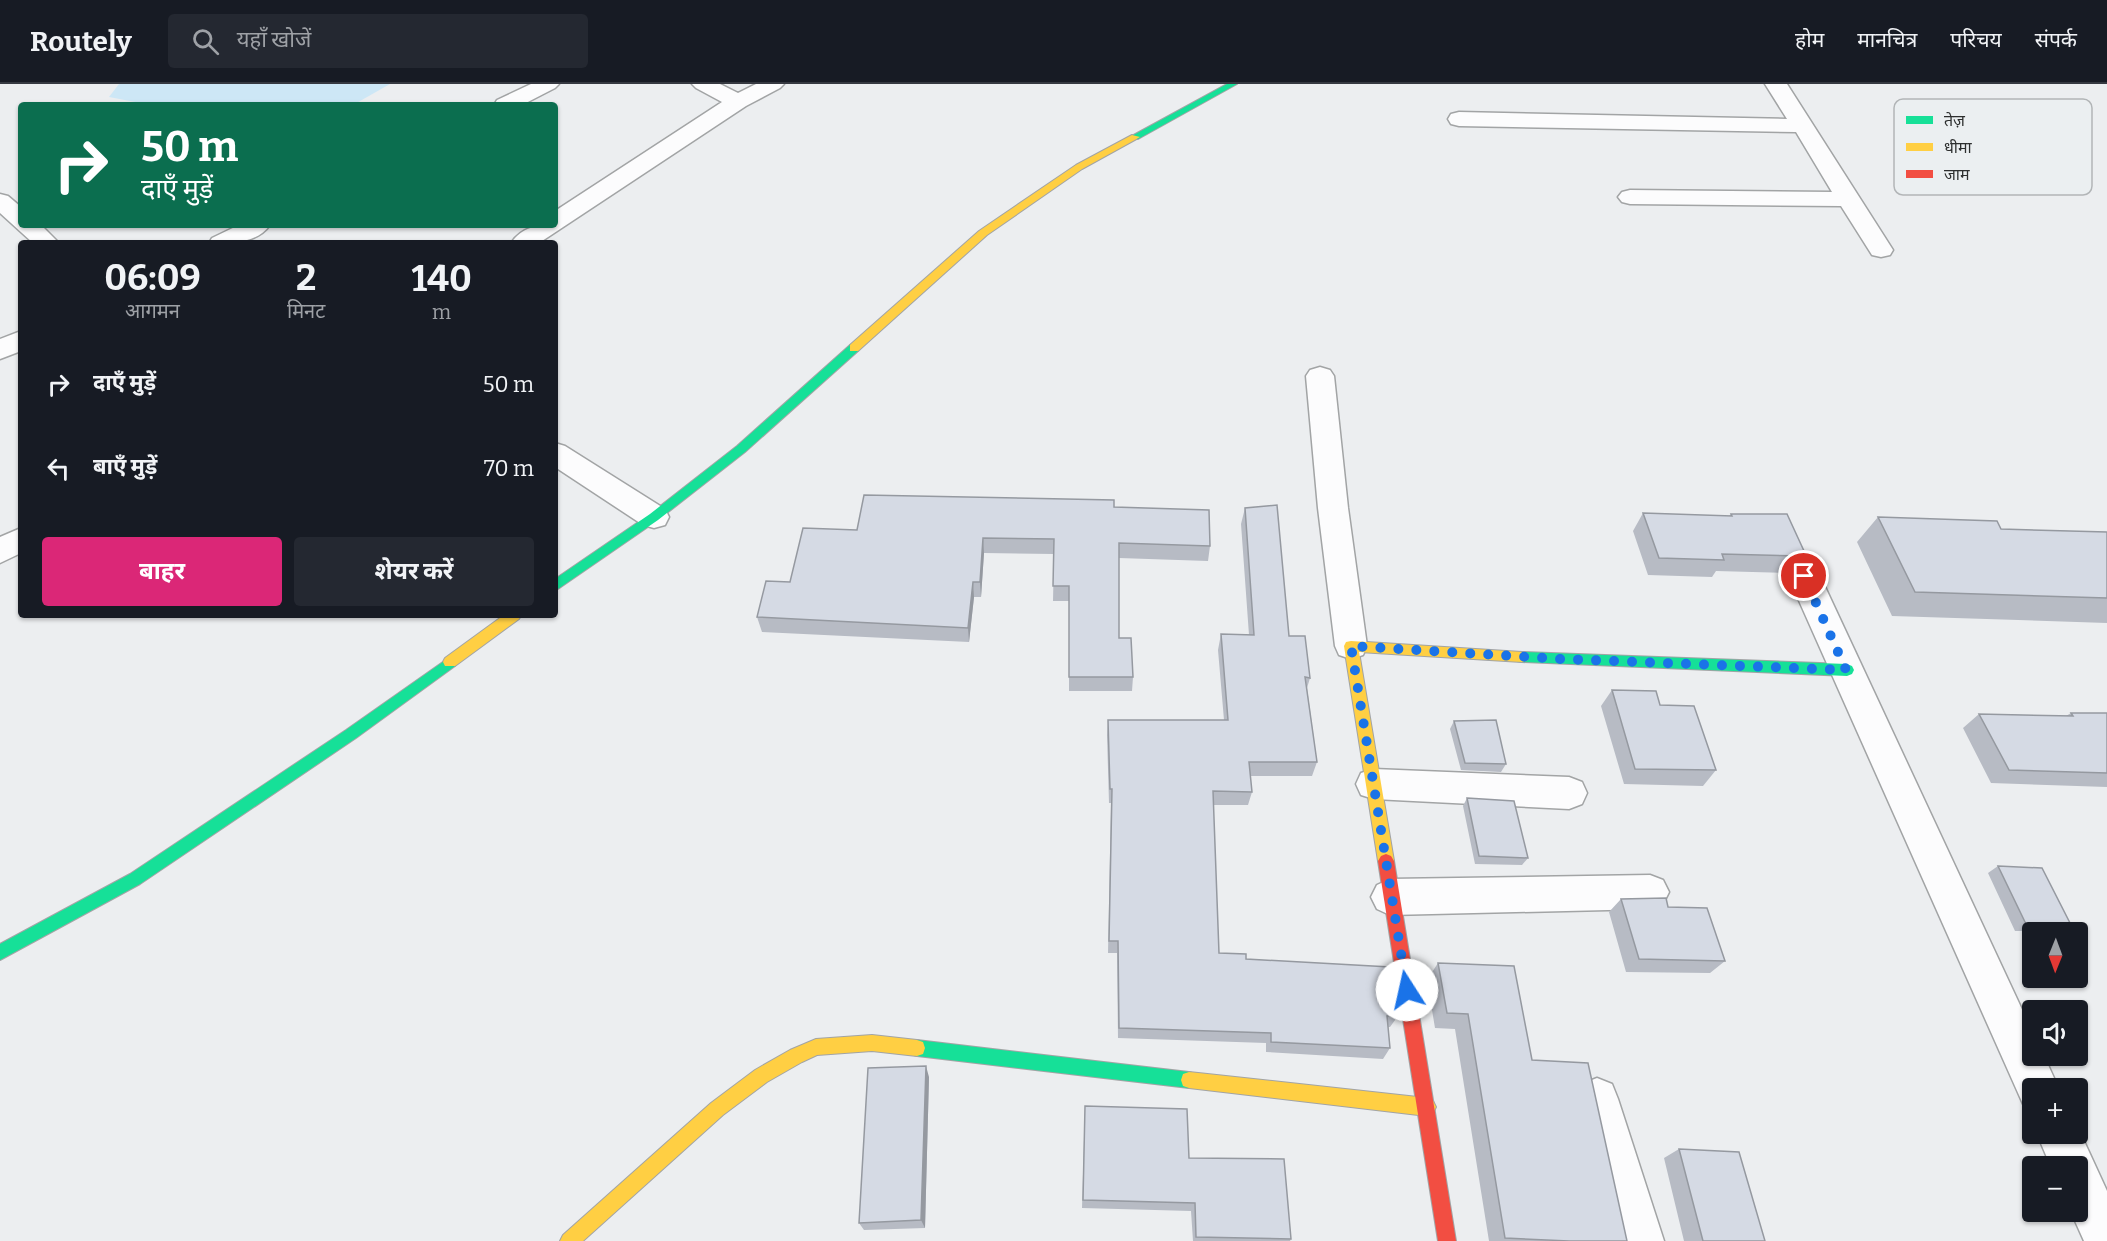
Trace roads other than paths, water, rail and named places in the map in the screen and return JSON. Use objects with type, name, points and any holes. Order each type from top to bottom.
[{"type":"street","points":[[511,102],[548,84]]},
{"type":"street","points":[[704,84],[738,101]]},
{"type":"street","points":[[558,220],[738,101],[773,84]]},
{"type":"street","points":[[558,584],[654,517],[741,449],[983,233],[1079,166],[1233,84]]},
{"type":"street","points":[[1776,84],[1881,250]]},
{"type":"street","points":[[1459,119],[1802,126]]},
{"type":"street","points":[[1630,197],[1848,199]]},
{"type":"street","points":[[0,201],[18,216]]},
{"type":"street","points":[[30,228],[44,240]]},
{"type":"street","points":[[227,240],[252,228]]},
{"type":"street","points":[[528,240],[546,228]]},
{"type":"street","points":[[0,350],[18,341]]},
{"type":"street","points":[[1320,376],[1333,508],[1351,646],[1447,1241]]},
{"type":"street","points":[[558,455],[654,517]]},
{"type":"street","points":[[0,550],[18,541]]},
{"type":"street","points":[[1804,576],[2033,1078]]},
{"type":"street","points":[[0,952],[135,879],[351,734],[510,618]]},
{"type":"street","points":[[1351,646],[1561,659],[1846,670]]},
{"type":"street","points":[[1374,784],[1569,793]]},
{"type":"street","points":[[1390,897],[1650,892]]},
{"type":"street","points":[[569,1241],[717,1109],[761,1076],[816,1047],[872,1043],[1427,1107]]},
{"type":"street","points":[[1597,1099],[1642,1241]]},
{"type":"street","points":[[2088,1199],[2107,1241]]}]
